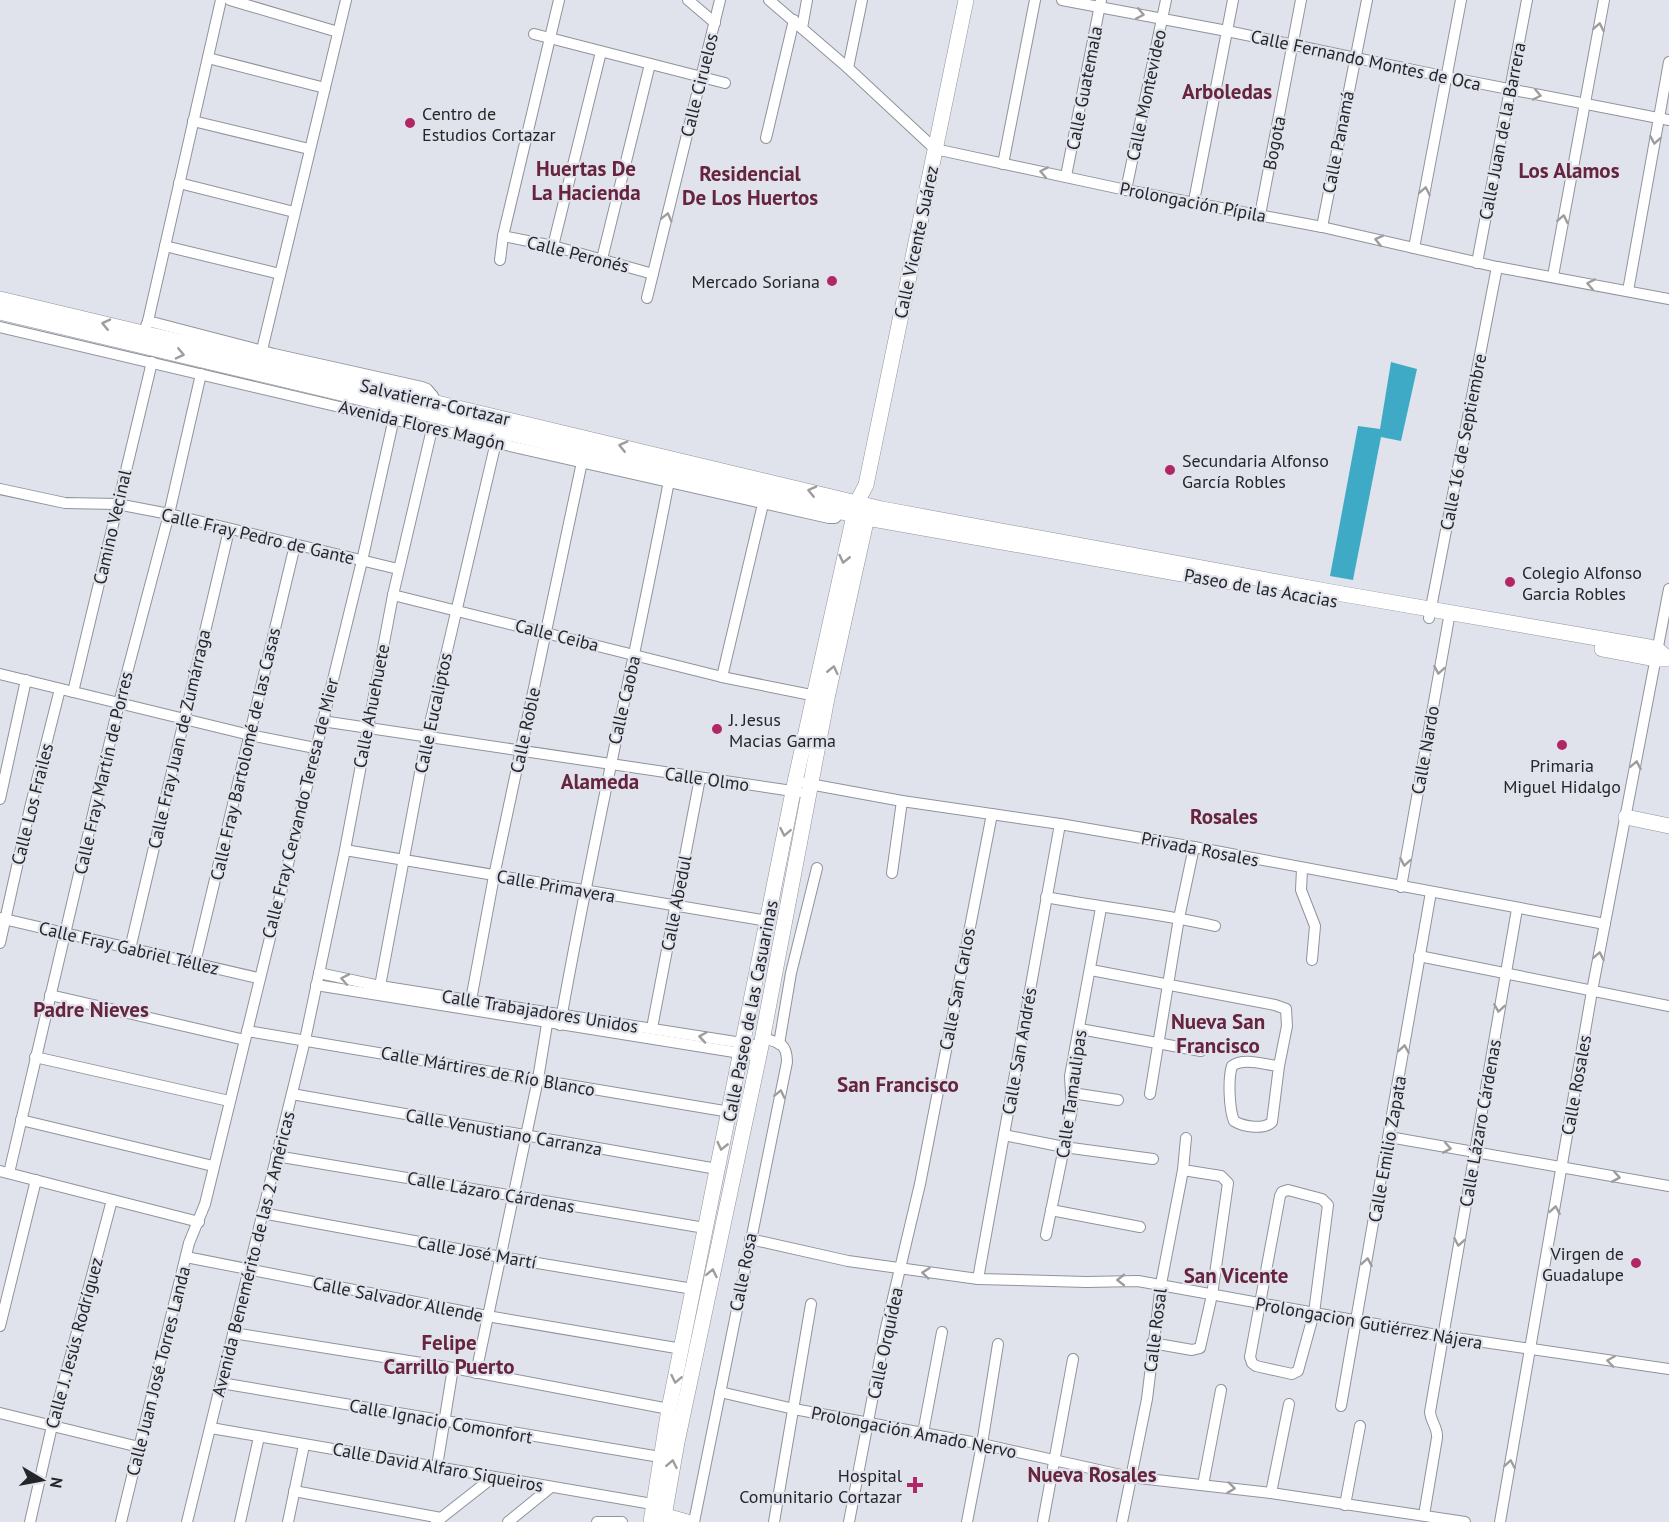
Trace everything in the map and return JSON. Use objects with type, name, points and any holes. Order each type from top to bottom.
[{"type":"main road","name":"Calle Vicente Suárez","points":[[858,510],[866,484],[966,0]]},
{"type":"main road","name":"Salvatierra-Cortazar","points":[[0,299],[146,327],[273,358],[397,407]]},
{"type":"main road","name":"Salvatierra-Cortazar","points":[[0,312],[397,407],[858,510]]},
{"type":"main road","name":"Paseo de las Acacias","points":[[858,510],[1662,656]]},
{"type":"main road","name":"Calle Paseo de las Casuarinas","points":[[658,1514],[660,1457],[705,1228],[768,921],[801,787],[858,510]]},
{"type":"main road","name":"Calle Paseo de las Casuarinas","points":[[658,1514],[768,1044],[801,787]]},
{"type":"main road","points":[[1626,817],[1669,825]]},
{"type":"main road","points":[[658,1514],[687,1522]]},
{"type":"street","points":[[221,0],[146,327],[262,350],[273,358],[422,387],[430,392],[425,413]]},
{"type":"street","points":[[230,0],[338,32]]},
{"type":"street","points":[[262,350],[346,0]]},
{"type":"street","points":[[500,260],[503,236],[558,0]]},
{"type":"street","points":[[688,0],[715,23]]},
{"type":"street","name":"Calle Ciruelos","points":[[647,298],[720,0]]},
{"type":"street","points":[[769,0],[848,68],[935,149]]},
{"type":"street","points":[[766,138],[807,0]]},
{"type":"street","points":[[848,68],[862,0]]},
{"type":"street","points":[[1003,164],[1035,0]]},
{"type":"street","name":"Calle Fernando Montes de Oca","points":[[1062,0],[1101,3],[1163,19],[1664,119]]},
{"type":"street","name":"Calle Montevideo","points":[[1126,190],[1166,0]]},
{"type":"street","points":[[1194,201],[1233,0]]},
{"type":"street","name":"Bogota","points":[[1260,215],[1301,0]]},
{"type":"street","name":"Calle Panamá","points":[[1322,227],[1367,0]]},
{"type":"street","points":[[1414,248],[1461,0]]},
{"type":"street","name":"Calle Juan de la Barrera","points":[[1477,263],[1527,0]]},
{"type":"street","points":[[1553,276],[1604,0]]},
{"type":"street","name":"Calle Guatemala","points":[[1066,176],[1101,3]]},
{"type":"street","points":[[534,34],[725,82]]},
{"type":"street","points":[[553,246],[601,52]]},
{"type":"street","points":[[208,58],[325,88]]},
{"type":"street","points":[[1628,291],[1664,119],[1669,62]]},
{"type":"street","points":[[602,259],[650,64]]},
{"type":"street","points":[[193,121],[309,148]]},
{"type":"street","name":"Prolongación Pípila","points":[[935,149],[1126,190],[1194,201],[1322,227],[1477,263],[1669,299]]},
{"type":"street","points":[[179,183],[294,212]]},
{"type":"street","name":"Calle Peronés","points":[[503,236],[553,246],[653,274]]},
{"type":"street","points":[[165,246],[280,274]]},
{"type":"street","name":"Calle 16 de Septiembre","points":[[1430,614],[1497,267]]},
{"type":"street","name":"Avenida Flores Magón","points":[[0,327],[201,374],[425,413],[496,442],[763,504],[829,518],[858,510]]},
{"type":"street","name":"Camino Vecinal","points":[[73,692],[152,362]]},
{"type":"street","name":"Calle Fray Martín de Porres","points":[[4,1172],[21,1120],[119,703],[169,514],[201,374]]},
{"type":"street","name":"Calle Fray Cervando Teresa de Mier","points":[[199,1222],[362,561],[397,407]]},
{"type":"street","name":"Calle Ahuehuete","points":[[317,979],[345,850],[425,413]]},
{"type":"street","name":"Calle Eucaliptos","points":[[380,986],[427,736],[496,442]]},
{"type":"street","name":"Calle Roble","points":[[471,1000],[494,876],[582,462]]},
{"type":"street","name":"Calle Caoba","points":[[561,1019],[609,764],[635,654],[669,481]]},
{"type":"street","name":"Calle Fray Pedro de Gante","points":[[0,489],[65,503],[117,504],[169,514],[398,569]]},
{"type":"street","points":[[722,677],[763,504]]},
{"type":"street","name":"Calle Fray Juan de Zumárraga","points":[[130,949],[229,530]]},
{"type":"street","name":"Calle Fray Bartolomé de las Casas","points":[[195,963],[295,545]]},
{"type":"street","name":"Calle Rosales","points":[[1500,1522],[1592,991],[1626,817],[1662,656],[1669,589]]},
{"type":"street","name":"Calle Ceiba","points":[[393,595],[722,677],[820,697]]},
{"type":"street","name":"Calle Nardo","points":[[1401,887],[1449,617]]},
{"type":"street","points":[[0,674],[250,735],[315,748]]},
{"type":"street","points":[[0,799],[26,680]]},
{"type":"street","name":"Calle Los Frailes","points":[[0,943],[3,919],[60,689]]},
{"type":"street","name":"Calle Olmo","points":[[322,721],[521,749],[700,778],[801,787]]},
{"type":"street","name":"Calle Abedul","points":[[652,1028],[700,778]]},
{"type":"street","name":"Privada Rosales","points":[[801,787],[1060,824],[1605,924]]},
{"type":"street","points":[[892,873],[902,801]]},
{"type":"street","name":"Calle San Carlos","points":[[900,1270],[920,1184],[992,814]]},
{"type":"street","name":"Calle San Andrés","points":[[978,1279],[1060,824]]},
{"type":"street","points":[[1150,1094],[1179,918],[1194,847]]},
{"type":"street","name":"Calle Primavera","points":[[345,850],[768,921]]},
{"type":"street","points":[[768,1044],[791,973],[817,868]]},
{"type":"street","points":[[1302,869],[1301,890],[1315,926],[1312,960]]},
{"type":"street","name":"Calle Emilio Zapata","points":[[1341,1406],[1431,892]]},
{"type":"street","points":[[1046,897],[1215,926]]},
{"type":"street","name":"Calle Tamaulipas","points":[[1047,1235],[1072,1109],[1070,1076],[1101,908]]},
{"type":"street","name":"Calle Lázaro Cárdenas","points":[[1424,1515],[1437,1438],[1437,1431],[1431,1421],[1430,1412],[1517,909]]},
{"type":"street","name":"Calle Fray Gabriel Téllez","points":[[3,919],[258,978]]},
{"type":"street","points":[[1419,956],[1669,1006]]},
{"type":"street","points":[[1091,970],[1284,1007],[1288,1016],[1272,1122],[1262,1127],[1234,1121],[1230,1073],[1232,1066],[1240,1062],[1279,1066]]},
{"type":"street","name":"Calle Trabajadores Unidos","points":[[317,979],[742,1048],[768,1044]]},
{"type":"street","name":"Calle Trabajadores Unidos","points":[[317,979],[471,1000],[548,1017]]},
{"type":"street","name":"Avenida Benemérito de las 2 Américas","points":[[187,1522],[305,1040],[317,979]]},
{"type":"street","name":"Calle Mártires de Río Blanco","points":[[50,995],[246,1035],[305,1040],[730,1112]]},
{"type":"street","points":[[476,1373],[538,1079],[548,1017]]},
{"type":"street","name":"Calle Trabajadores Unidos","points":[[561,1019],[652,1028],[742,1048]]},
{"type":"street","points":[[1080,1029],[1201,1051]]},
{"type":"street","name":"Calle Rosa","points":[[694,1522],[787,1062],[786,1051],[768,1044]]},
{"type":"street","points":[[35,1057],[229,1101]]},
{"type":"street","points":[[1072,1093],[1118,1100]]},
{"type":"street","name":"Calle Venustiano Carranza","points":[[292,1094],[717,1169]]},
{"type":"street","points":[[21,1120],[213,1166]]},
{"type":"street","points":[[1004,1135],[1064,1148],[1153,1159]]},
{"type":"street","points":[[1389,1137],[1669,1185]]},
{"type":"street","name":"Calle Rosal","points":[[1122,1522],[1146,1400],[1161,1284],[1183,1170],[1186,1138]]},
{"type":"street","name":"Calle Lázaro Cárdenas","points":[[276,1156],[705,1228]]},
{"type":"street","points":[[1152,1343],[1192,1350],[1200,1348],[1212,1295],[1228,1183],[1221,1176],[1183,1170]]},
{"type":"street","points":[[4,1172],[199,1222]]},
{"type":"street","points":[[0,1326],[36,1180]]},
{"type":"street","points":[[1287,1190],[1322,1199],[1329,1205],[1314,1313],[1298,1371],[1292,1374],[1259,1368],[1250,1360],[1261,1304],[1282,1192],[1287,1190]]},
{"type":"street","name":"Calle J. Jesús Rodríguez","points":[[30,1522],[52,1426],[112,1200]]},
{"type":"street","points":[[1051,1210],[1140,1227]]},
{"type":"street","name":"Calle José Martí","points":[[262,1213],[501,1257],[693,1289]]},
{"type":"street","name":"Calle Juan José Torres Landa","points":[[121,1522],[191,1237],[199,1222]]},
{"type":"street","name":"Prolongacion Gutiérrez Nájera","points":[[750,1239],[829,1258],[900,1270],[978,1279],[1086,1282],[1125,1280],[1161,1284],[1442,1336],[1669,1369]]},
{"type":"street","name":"Calle Salvador Allende","points":[[186,1257],[487,1316],[682,1349]]},
{"type":"street","name":"Calle Orquídea","points":[[849,1522],[885,1332],[900,1270]]},
{"type":"street","points":[[774,1522],[811,1304]]},
{"type":"street","points":[[923,1433],[942,1332]]},
{"type":"street","points":[[233,1333],[453,1368],[669,1409]]},
{"type":"street","points":[[967,1522],[998,1344]]},
{"type":"street","points":[[1043,1522],[1073,1359]]},
{"type":"street","points":[[437,1466],[453,1368]]},
{"type":"street","name":"Calle Ignacio Comonfort","points":[[221,1383],[660,1457]]},
{"type":"street","points":[[1203,1485],[1221,1390]]},
{"type":"street","name":"Prolongación Amado Nervo","points":[[720,1392],[794,1409],[869,1421],[982,1444],[1130,1478],[1271,1493],[1465,1522]]},
{"type":"street","points":[[1271,1493],[1289,1404]]},
{"type":"street","points":[[0,1413],[139,1447]]},
{"type":"street","points":[[1345,1505],[1360,1426]]},
{"type":"street","name":"Calle David Alfaro Siqueiros","points":[[211,1428],[437,1466],[492,1478],[551,1486],[658,1514]]},
{"type":"street","points":[[240,1522],[259,1437]]},
{"type":"street","points":[[288,1522],[304,1445]]},
{"type":"street","points":[[294,1491],[439,1520],[492,1478]]},
{"type":"street","points":[[508,1522],[551,1486]]},
{"type":"street","points":[[597,1522],[622,1522]]},
{"type":"water","points":[[1391,362],[1417,369],[1401,441],[1381,437],[1353,580],[1330,576],[1358,426],[1380,429]]},
{"type":"place","name":"Centro de Estudios Cortazar","points":[[410,123]]},
{"type":"place","name":"Mercado Soriana","points":[[832,281]]},
{"type":"place","name":"Secundaria Alfonso García Robles","points":[[1170,470]]},
{"type":"place","name":"Colegio Alfonso Garcia Robles","points":[[1510,582]]},
{"type":"place","name":"J. Jesus Macias Garma","points":[[717,729]]},
{"type":"place","name":"Primaria Miguel Hidalgo","points":[[1562,745]]},
{"type":"place","name":"Virgen de Guadalupe","points":[[1636,1263]]},
{"type":"place","name":"Hospital Comunitario Cortazar","points":[[915,1485]]},
{"type":"district","name":"Arboledas","points":[[1227,91]]},
{"type":"district","name":"Los Alamos","points":[[1569,170]]},
{"type":"district","name":"Huertas De La Hacienda","points":[[586,180]]},
{"type":"district","name":"Residencial De Los Huertos","points":[[750,185]]},
{"type":"district","name":"Alameda","points":[[600,781]]},
{"type":"district","name":"Rosales","points":[[1224,816]]},
{"type":"district","name":"Padre Nieves","points":[[91,1009]]},
{"type":"district","name":"Nueva San Francisco","points":[[1218,1033]]},
{"type":"district","name":"San Francisco","points":[[898,1084]]},
{"type":"district","name":"San Vicente","points":[[1236,1275]]},
{"type":"district","name":"Felipe Carrillo Puerto","points":[[449,1354]]},
{"type":"district","name":"Nueva Rosales","points":[[1092,1474]]}]
